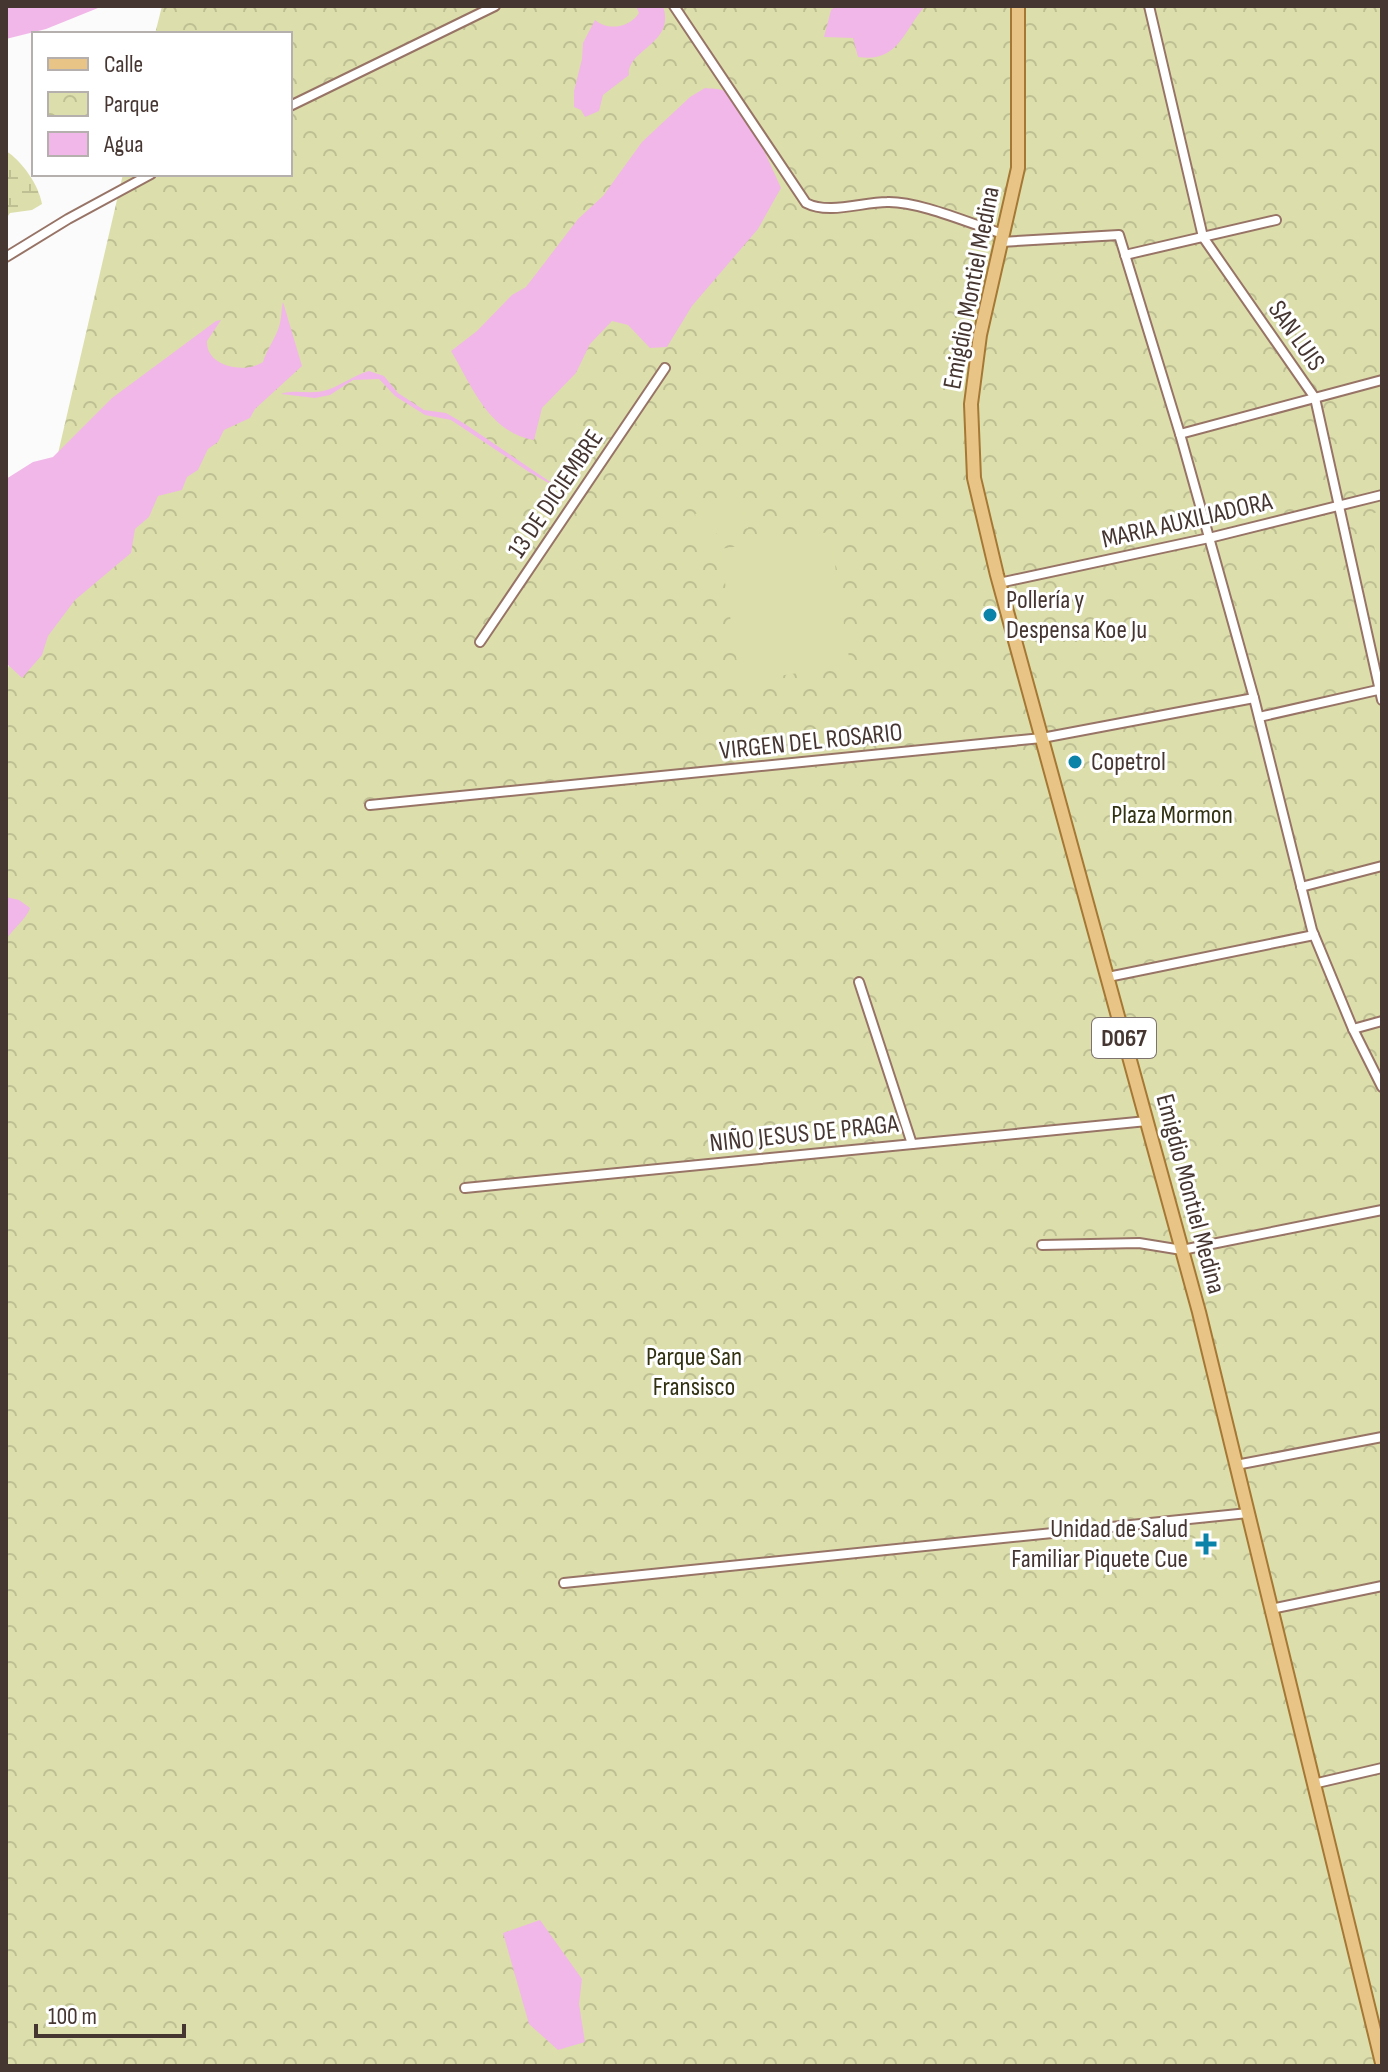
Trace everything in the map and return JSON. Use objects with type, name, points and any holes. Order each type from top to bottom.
[{"type":"main road","name":"Emigdio Montiel Medina","points":[[1018,6],[1018,168],[974,361],[971,421],[974,478],[999,583],[1182,1250],[1382,2063]]},
{"type":"street","points":[[292,105],[495,6]]},
{"type":"street","points":[[674,6],[806,203],[823,208],[888,202],[907,204],[1002,238],[1119,235],[1129,254],[1254,698],[1314,935],[1353,1029],[1382,1087]]},
{"type":"street","name":"SAN LUIS","points":[[1149,6],[1203,237],[1315,398],[1382,700]]},
{"type":"street","points":[[6,257],[147,176]]},
{"type":"street","points":[[1129,254],[1276,220]]},
{"type":"street","name":"13 DE DICIEMBRE","points":[[480,642],[665,368]]},
{"type":"street","points":[[1180,434],[1382,380]]},
{"type":"street","name":"MARIA AUXILIADORA","points":[[999,583],[1209,538],[1382,495]]},
{"type":"street","points":[[1259,717],[1381,689]]},
{"type":"street","name":"VIRGEN DEL ROSARIO","points":[[370,805],[1042,738],[1254,698]]},
{"type":"street","points":[[1301,887],[1382,866]]},
{"type":"street","points":[[1108,977],[1314,935]]},
{"type":"street","points":[[859,982],[912,1144]]},
{"type":"street","points":[[1353,1029],[1382,1021]]},
{"type":"street","name":"NIÑO JESUS DE PRAGA","points":[[465,1188],[1147,1121]]},
{"type":"street","points":[[1042,1245],[1139,1243],[1182,1250],[1382,1210]]},
{"type":"street","points":[[1236,1465],[1382,1437]]},
{"type":"street","points":[[564,1583],[1248,1513]]},
{"type":"street","points":[[1271,1609],[1382,1586]]},
{"type":"street","points":[[1313,1784],[1382,1768]]},
{"type":"green space","name":"Parque San Fransisco","points":[[162,6],[1382,6],[1382,2066],[6,2066],[6,677],[123,176],[292,176],[292,32],[156,32]]},
{"type":"green space","points":[[6,151],[29,174],[42,204],[32,210],[10,213],[6,219]]},
{"type":"green space","points":[[744,505],[748,528],[699,537],[695,514]]},
{"type":"green space","points":[[1382,511],[1382,581],[1367,515]]},
{"type":"green space","points":[[830,532],[850,665],[740,682],[720,549]]},
{"type":"water","points":[[6,6],[103,6],[46,29],[6,39]]},
{"type":"water","points":[[636,6],[663,6],[663,29],[635,59],[629,75],[603,95],[599,111],[585,117],[581,110],[574,107],[583,43],[595,20],[606,26],[624,25],[639,13]]},
{"type":"water","points":[[836,6],[925,6],[898,44],[882,55],[871,58],[858,57],[853,38],[824,37],[831,10]]},
{"type":"water","points":[[705,88],[724,91],[740,107],[781,188],[758,229],[692,306],[667,347],[650,348],[628,325],[612,321],[590,344],[576,373],[542,408],[534,440],[518,436],[505,428],[484,406],[451,351],[477,331],[512,295],[526,287],[578,219],[603,196],[642,142],[690,97]]},
{"type":"water","points":[[283,302],[302,366],[255,409],[250,418],[224,430],[218,442],[208,449],[198,470],[187,477],[182,490],[158,496],[149,517],[135,529],[131,553],[75,600],[48,636],[42,655],[22,678],[6,663],[6,479],[33,462],[53,457],[112,398],[216,321],[221,320],[207,341],[213,357],[228,366],[237,367],[255,366],[263,362],[279,328]]},
{"type":"water","points":[[369,371],[384,376],[398,393],[424,410],[446,413],[465,424],[568,494],[451,420],[425,415],[395,396],[379,379],[353,380],[330,395],[315,398],[281,394],[327,390]]},
{"type":"water","points":[[6,897],[19,900],[30,908],[6,940]]},
{"type":"water","points":[[540,1920],[582,1979],[579,2004],[585,2042],[558,2050],[529,2024],[503,1933]]},
{"type":"place","name":"Pollería y Despensa Koe Ju","points":[[990,615]]},
{"type":"place","name":"Copetrol","points":[[1075,762]]},
{"type":"place","name":"Unidad de Salud Familiar Piquete Cue","points":[[1206,1544]]},
{"type":"park label","name":"Plaza Mormon","points":[[1172,815]]}]
